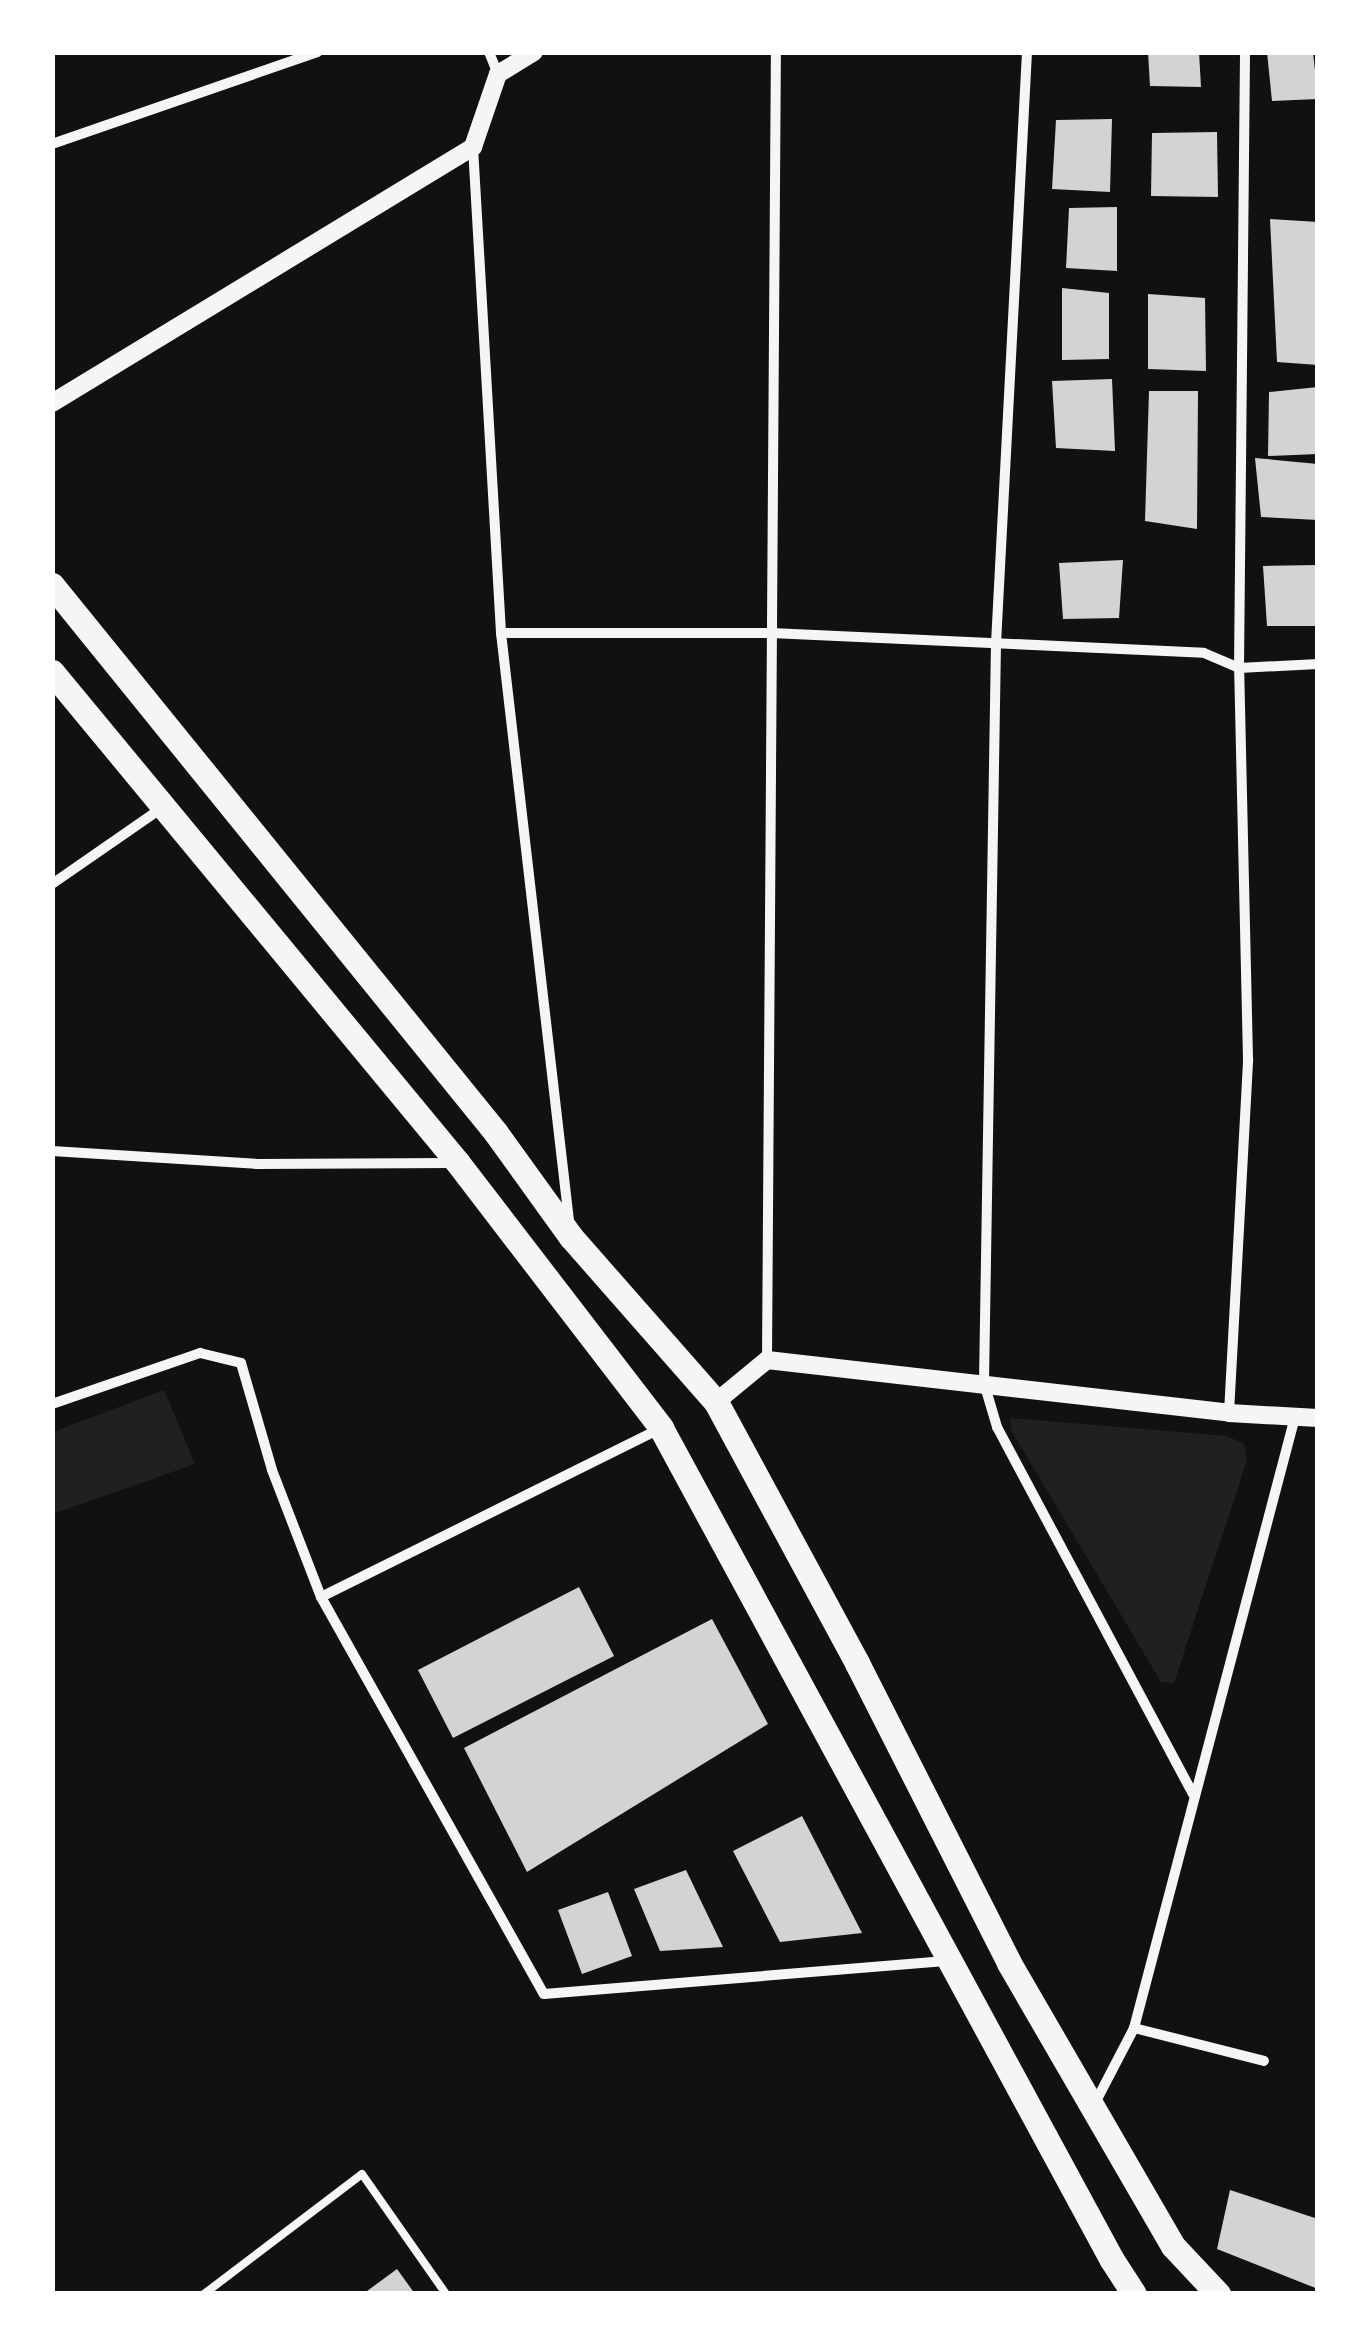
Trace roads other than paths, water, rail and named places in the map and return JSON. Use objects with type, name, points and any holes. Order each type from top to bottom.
[{"type":"main road","points":[[52,585],[496,1132],[571,1236],[716,1402],[857,1664],[1009,1963],[1174,2246],[1218,2294]]},
{"type":"main road","points":[[52,672],[458,1164],[662,1428],[1134,2294]]},
{"type":"street","points":[[52,144],[317,52]]},
{"type":"street","points":[[489,52],[498,74]]},
{"type":"street","points":[[534,52],[498,74],[473,147],[501,633],[571,1236]]},
{"type":"street","points":[[767,1360],[776,52]]},
{"type":"street","points":[[1027,52],[996,643],[984,1383],[996,1427],[1193,1794]]},
{"type":"street","points":[[1229,1413],[1248,1060],[1240,668],[1245,52]]},
{"type":"street","points":[[52,403],[473,147]]},
{"type":"street","points":[[501,633],[771,632],[1204,653],[1240,668],[1318,664]]},
{"type":"street","points":[[52,884],[165,806]]},
{"type":"street","points":[[52,1151],[256,1164],[458,1164]]},
{"type":"street","points":[[52,1404],[200,1353],[241,1363],[272,1470],[321,1597],[544,1994],[950,1960]]},
{"type":"street","points":[[716,1402],[767,1360],[1229,1413],[1318,1418]]},
{"type":"street","points":[[1093,2107],[1134,2028],[1295,1417]]},
{"type":"street","points":[[321,1597],[662,1428]]},
{"type":"street","points":[[1134,2028],[1264,2062]]},
{"type":"lane","points":[[204,2294],[362,2174],[446,2294]]}]
